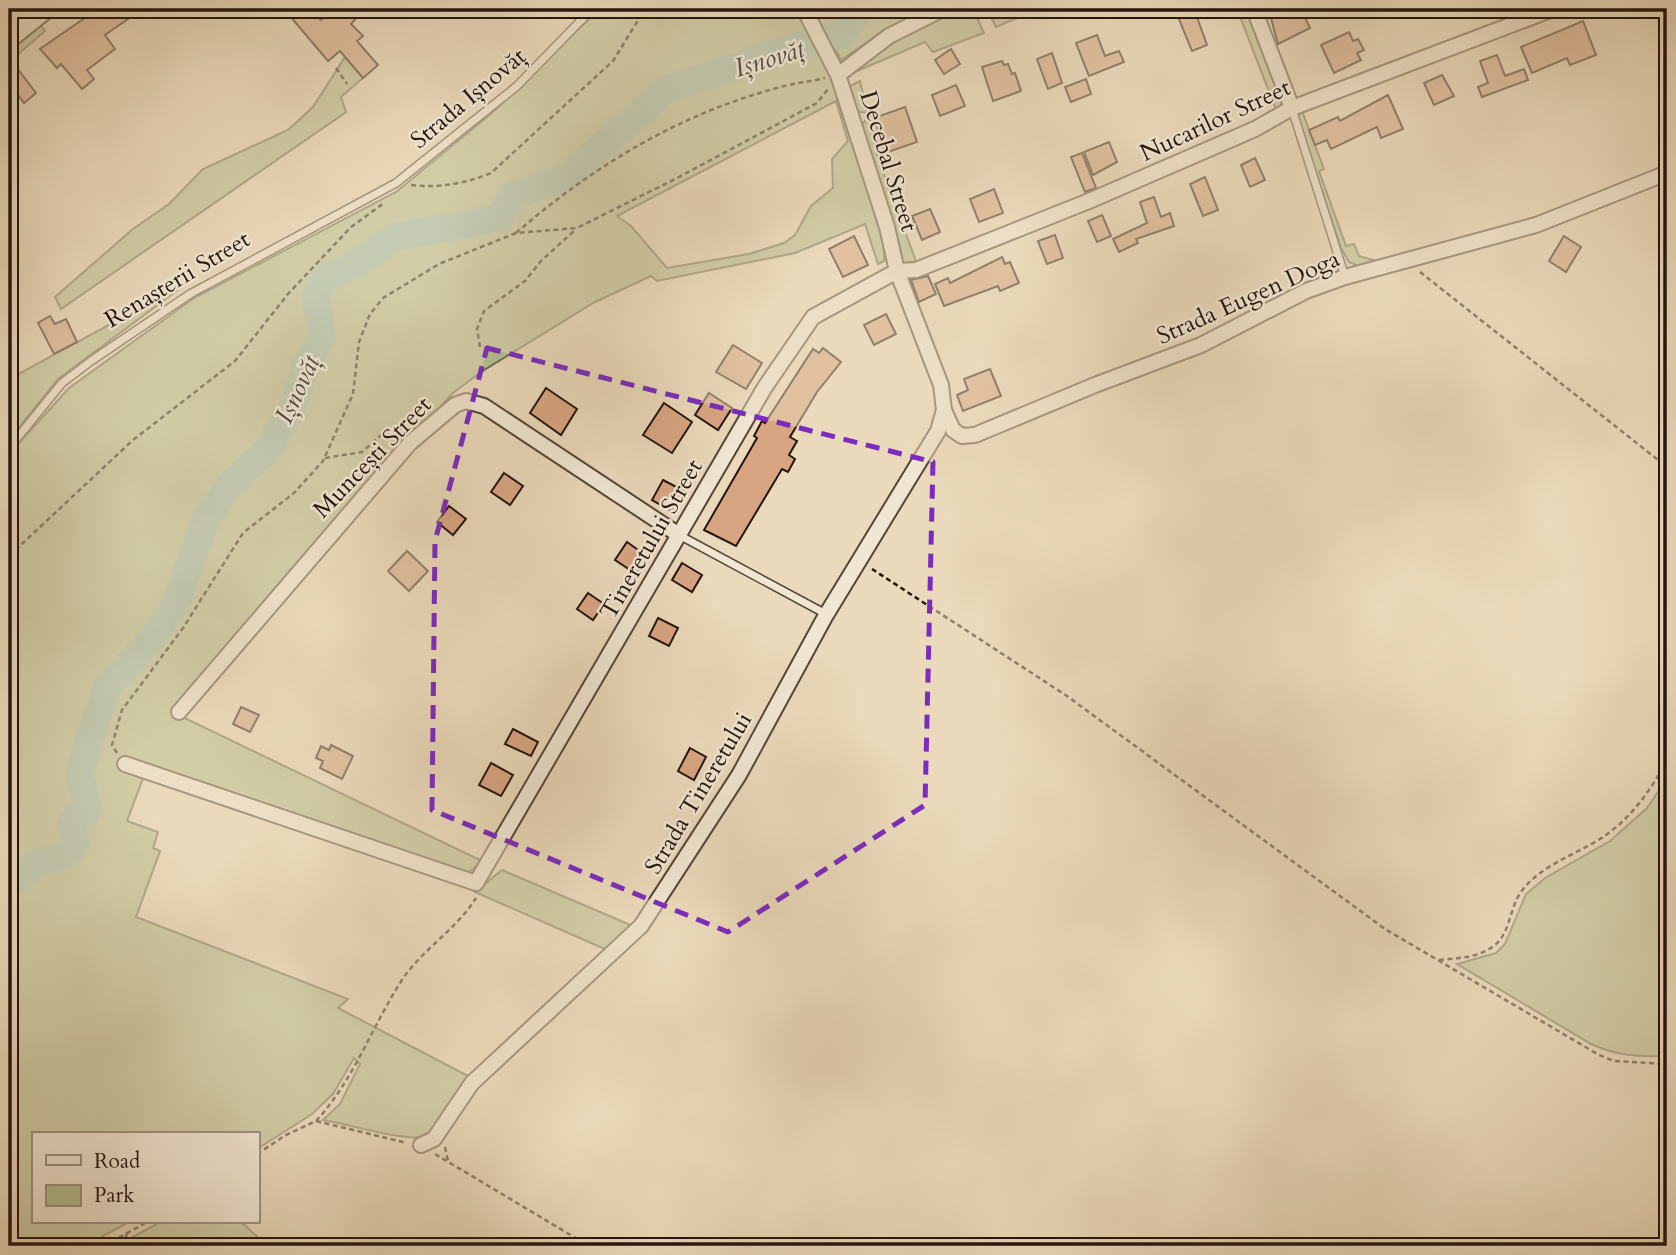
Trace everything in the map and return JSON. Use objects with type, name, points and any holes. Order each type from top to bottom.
[{"type":"main road","points":[[9,38],[45,9]]},
{"type":"street","points":[[836,70],[889,36],[943,9]]},
{"type":"street","points":[[1254,9],[1292,108]]},
{"type":"street","name":"Nucarilor Street","points":[[897,271],[916,270],[1089,201],[1255,130],[1292,108],[1553,9]]},
{"type":"street","name":"Decebal Street","points":[[807,14],[836,70],[887,227],[897,271],[941,385],[944,410]]},
{"type":"street","name":"Strada Eugen Doga","points":[[944,410],[953,430],[962,436],[975,435],[1201,345],[1306,291],[1345,277],[1536,225],[1667,173]]},
{"type":"street","name":"Tineretului Street","points":[[125,764],[476,883],[765,387],[808,323],[825,309],[897,271]]},
{"type":"street","name":"Muncești Street","points":[[179,712],[362,496],[434,421],[454,405],[466,401],[484,406],[679,535]]},
{"type":"street","name":"Strada Tineretului","points":[[421,1145],[434,1139],[472,1083],[641,926],[739,775],[826,615],[938,431],[944,410]]},
{"type":"lane","points":[[570,9],[582,20]]},
{"type":"lane","name":"Strada Ișnovăț","points":[[396,183],[517,86],[592,9]]},
{"type":"lane","points":[[1292,108],[1345,277]]},
{"type":"lane","name":"Renașterii Street","points":[[9,448],[62,383],[91,361],[190,294],[396,183]]},
{"type":"lane","points":[[679,535],[826,615]]},
{"type":"path","points":[[9,556],[143,432],[235,361],[288,294],[351,227],[383,205],[396,183],[435,187],[467,183],[491,173],[613,61],[645,9]]},
{"type":"path","points":[[336,68],[346,84]]},
{"type":"path","points":[[480,347],[478,319],[484,311],[525,281],[541,261],[577,228],[817,103],[836,70]]},
{"type":"path","points":[[516,233],[570,188],[625,151],[664,132],[777,88],[836,70]]},
{"type":"path","points":[[112,746],[122,710],[183,628],[243,533],[294,494],[325,458],[353,394],[359,342],[370,314],[383,298],[439,264],[516,233],[577,228]]},
{"type":"path","points":[[1405,260],[1667,467]]},
{"type":"path","points":[[325,458],[362,452],[381,435],[412,422],[434,421]]},
{"type":"path","points":[[859,559],[1067,696],[1385,929],[1599,1055],[1614,1061],[1667,1064]]},
{"type":"path","points":[[1436,960],[1465,958],[1486,952],[1499,942],[1521,892],[1542,872],[1607,834],[1646,796],[1667,761]]},
{"type":"path","points":[[259,1153],[286,1135],[316,1121],[338,1098],[402,980],[466,913]]},
{"type":"path","points":[[316,1121],[421,1145],[589,1246]]},
{"type":"path","points":[[104,1246],[143,1224]]},
{"type":"path","points":[[123,1246],[127,1233]]},
{"type":"highlighted area","points":[[487,348],[933,462],[925,805],[728,932],[432,810],[435,541]]},
{"type":"green space","points":[[599,9],[798,9],[828,65],[885,244],[884,261],[878,264],[865,224],[795,253],[657,281],[651,276],[595,302],[481,372],[453,393],[350,502],[172,712],[482,861],[468,873],[137,762],[143,778],[127,821],[158,832],[153,848],[160,851],[136,917],[348,999],[338,1008],[468,1076],[452,1108],[435,1130],[429,1135],[409,1137],[323,1120],[340,1104],[360,1064],[354,1058],[333,1094],[312,1114],[259,1148],[259,1132],[32,1132],[32,1224],[125,1224],[85,1246],[9,1246],[9,454],[69,388],[194,298],[396,192],[493,112]],"holes":[[[836,101],[848,141],[832,159],[833,188],[811,206],[795,235],[784,243],[749,254],[667,268],[631,226],[617,216]]]},
{"type":"green space","points":[[813,9],[930,9],[886,29],[841,60]]},
{"type":"green space","points":[[959,9],[973,9],[984,33],[933,52],[925,42],[850,74],[902,37]]},
{"type":"green space","points":[[987,9],[1038,9],[996,27]]},
{"type":"green space","points":[[1237,9],[1246,9],[1282,103],[1277,112]]},
{"type":"green space","points":[[40,24],[45,31],[18,54],[13,48]]},
{"type":"green space","points":[[345,57],[363,78],[341,97],[346,112],[61,309],[55,297],[133,229],[169,204],[203,169],[288,130],[313,107]]},
{"type":"green space","points":[[860,81],[867,113],[853,111],[848,87]]},
{"type":"green space","points":[[1302,111],[1324,169],[1319,171],[1346,246],[1354,244],[1359,256],[1376,261],[1358,266],[1349,262],[1341,248],[1297,116]]},
{"type":"green space","points":[[868,118],[880,164],[916,261],[902,265],[859,127]]},
{"type":"green space","points":[[190,281],[58,379],[9,440],[9,379]]},
{"type":"green space","points":[[1662,786],[1667,787],[1667,1056],[1628,1055],[1591,1044],[1457,964],[1496,953],[1505,944],[1526,894],[1545,878],[1610,841],[1647,808]]},
{"type":"green space","points":[[502,870],[633,926],[607,950],[475,892]]},
{"type":"green space","points":[[156,1224],[243,1224],[261,1240],[260,1246],[129,1246],[131,1238]]},
{"type":"building","points":[[98,9],[121,9],[128,19],[105,35],[115,49],[87,70],[94,79],[82,89],[61,64],[57,68],[40,49]]},
{"type":"building","points":[[284,9],[312,9],[321,20],[334,9],[345,9],[355,20],[351,24],[363,36],[357,41],[378,65],[363,78],[340,51],[328,61]]},
{"type":"building","points":[[1194,9],[1207,45],[1192,51],[1176,12]]},
{"type":"building","points":[[1291,9],[1301,9],[1310,28],[1278,44],[1271,18]]},
{"type":"building","points":[[1583,21],[1596,55],[1570,65],[1567,58],[1532,73],[1521,47]]},
{"type":"building","points":[[1349,32],[1353,41],[1358,39],[1364,50],[1357,53],[1361,60],[1334,73],[1321,45]]},
{"type":"building","points":[[1097,35],[1105,56],[1119,51],[1124,62],[1089,76],[1076,43]]},
{"type":"building","points":[[951,49],[960,64],[944,74],[935,60]]},
{"type":"building","points":[[1052,53],[1062,83],[1048,89],[1037,59]]},
{"type":"building","points":[[1497,55],[1505,76],[1524,69],[1528,80],[1482,97],[1478,87],[1488,83],[1480,61]]},
{"type":"building","points":[[1002,61],[1004,65],[1008,64],[1012,74],[1015,73],[1021,91],[993,101],[982,67]]},
{"type":"building","points":[[17,68],[36,93],[24,103],[9,83],[9,75]]},
{"type":"building","points":[[1442,75],[1454,96],[1434,105],[1424,83]]},
{"type":"building","points":[[1086,79],[1091,94],[1071,102],[1065,87]]},
{"type":"building","points":[[956,85],[965,106],[940,116],[932,95]]},
{"type":"building","points":[[1388,95],[1403,129],[1381,138],[1377,127],[1331,149],[1327,140],[1315,145],[1309,130],[1338,117],[1340,121]]},
{"type":"building","points":[[905,107],[917,142],[885,153],[874,118]]},
{"type":"building","points":[[1109,142],[1117,162],[1093,175],[1084,152]]},
{"type":"building","points":[[1082,153],[1096,188],[1085,192],[1071,157]]},
{"type":"building","points":[[1255,158],[1265,180],[1250,187],[1241,165]]},
{"type":"building","points":[[1205,177],[1218,210],[1203,216],[1190,184]]},
{"type":"building","points":[[994,189],[1003,213],[979,222],[970,199]]},
{"type":"building","points":[[1154,197],[1161,217],[1170,213],[1174,226],[1136,239],[1138,243],[1119,252],[1113,239],[1147,223],[1140,202]]},
{"type":"building","points":[[930,209],[940,232],[922,240],[912,216]]},
{"type":"building","points":[[1102,215],[1111,236],[1097,242],[1088,221]]},
{"type":"building","points":[[1055,235],[1063,258],[1047,264],[1038,241]]},
{"type":"building","points":[[854,236],[868,265],[843,277],[829,249]]},
{"type":"building","points":[[1564,236],[1581,247],[1566,272],[1549,261]]},
{"type":"building","points":[[1002,257],[1005,264],[1010,262],[1019,283],[1000,291],[998,286],[944,306],[935,284],[948,278],[950,283]]},
{"type":"building","points":[[928,276],[936,294],[919,302],[911,280]]},
{"type":"building","points":[[886,314],[896,334],[874,345],[864,325]]},
{"type":"building","points":[[50,316],[55,324],[66,319],[77,342],[54,354],[38,323]]},
{"type":"building","points":[[733,345],[762,363],[746,389],[716,372]]},
{"type":"building","points":[[823,348],[841,362],[817,392],[790,437],[797,441],[789,455],[795,459],[788,472],[782,469],[736,546],[704,530],[757,438],[754,436],[762,421],[765,423],[813,349],[819,353]]},
{"type":"building","points":[[990,369],[1001,396],[963,411],[957,395],[968,390],[964,379]]},
{"type":"building","points":[[546,388],[577,409],[561,435],[530,413]]},
{"type":"building","points":[[709,393],[732,408],[718,430],[695,415]]},
{"type":"building","points":[[664,403],[692,422],[672,453],[643,435]]},
{"type":"building","points":[[504,473],[523,486],[510,505],[491,492]]},
{"type":"building","points":[[663,480],[686,492],[675,513],[652,500]]},
{"type":"building","points":[[449,506],[466,519],[453,535],[437,522]]},
{"type":"building","points":[[627,542],[648,557],[636,574],[615,560]]},
{"type":"building","points":[[407,551],[428,571],[409,591],[388,571]]},
{"type":"building","points":[[682,563],[702,575],[692,592],[672,580]]},
{"type":"building","points":[[588,593],[604,604],[593,620],[577,609]]},
{"type":"building","points":[[658,618],[678,628],[669,646],[649,636]]},
{"type":"building","points":[[241,707],[259,715],[250,732],[233,724]]},
{"type":"building","points":[[513,729],[538,742],[531,756],[505,744]]},
{"type":"building","points":[[331,745],[353,756],[342,779],[320,768],[323,761],[316,758],[321,746],[329,750]]},
{"type":"building","points":[[690,748],[706,757],[694,780],[678,771]]},
{"type":"building","points":[[491,763],[513,775],[501,796],[479,785]]},
{"type":"waterway","name":"Ișnovăț","points":[[9,885],[37,863],[63,856],[76,845],[71,825],[78,815],[88,810],[79,772],[107,688],[149,642],[176,604],[206,519],[229,486],[267,450],[291,411],[306,365],[322,338],[316,298],[319,287],[326,278],[357,264],[395,237],[500,218],[512,196],[568,176],[667,89],[785,50],[842,35],[855,16],[854,9]]}]
